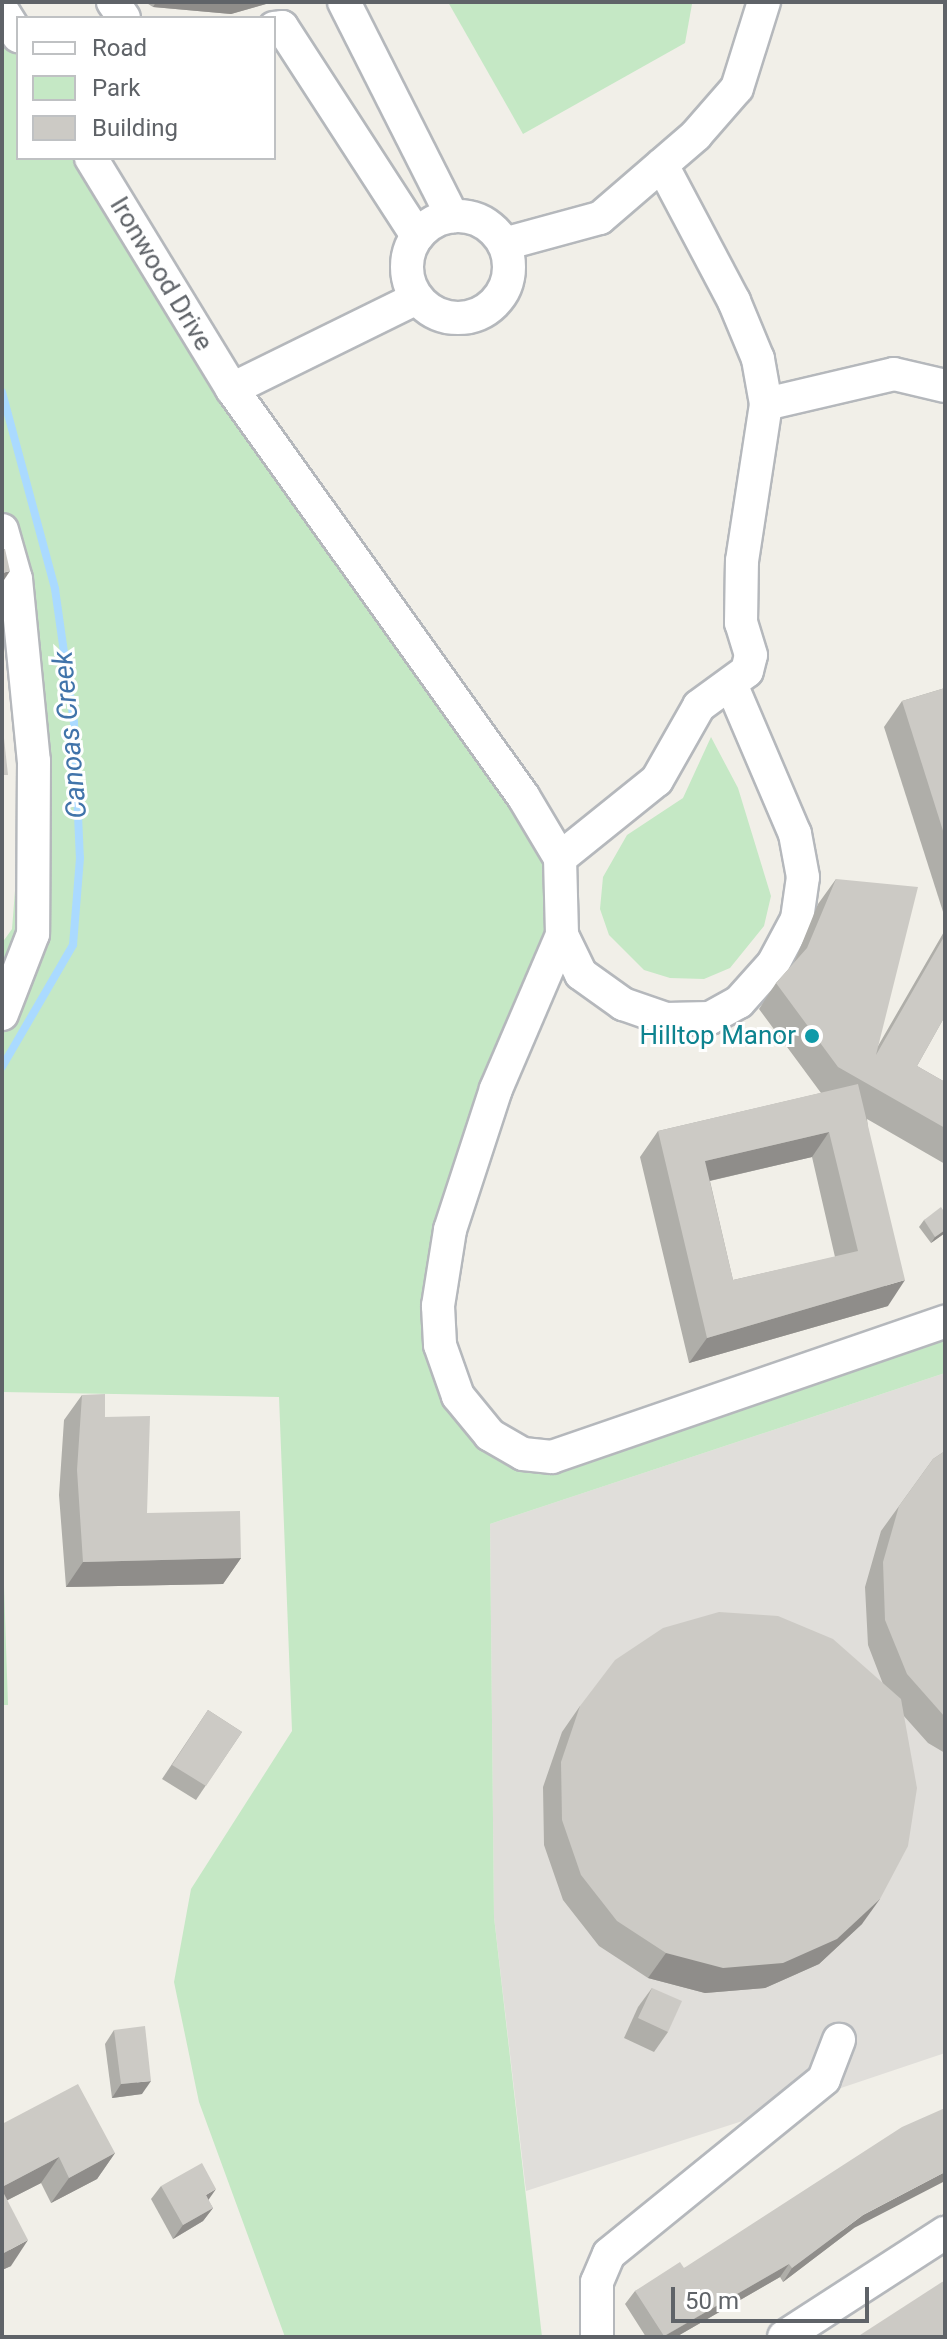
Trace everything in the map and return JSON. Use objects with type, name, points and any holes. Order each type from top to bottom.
[{"type":"street","points":[[344,2],[452,216]]},
{"type":"street","points":[[504,244],[600,218],[696,135],[737,88],[764,2]]},
{"type":"street","points":[[2,10],[16,33]]},
{"type":"street","points":[[276,28],[282,27],[417,236]]},
{"type":"street","name":"Ironwood Drive","points":[[92,160],[232,389],[523,796],[560,858]]},
{"type":"street","points":[[662,165],[734,301],[766,404],[742,561],[741,623],[751,655],[732,686],[699,706],[657,780],[560,858],[562,935],[581,974],[623,1004],[666,1019],[710,1018],[739,1002],[773,964],[797,919],[803,877],[780,792],[732,686]]},
{"type":"street","points":[[452,216],[487,225],[504,244],[506,284],[479,314],[442,315],[417,298],[407,266],[417,236],[452,216]]},
{"type":"street","points":[[232,389],[417,298]]},
{"type":"street","points":[[766,404],[894,374],[945,386]]},
{"type":"street","points":[[2,530],[16,579],[34,761],[33,934],[2,1014]]},
{"type":"street","points":[[562,935],[496,1089],[450,1230],[438,1306],[440,1345],[458,1396],[490,1435],[523,1454],[552,1457],[945,1322]]},
{"type":"street","points":[[597,2337],[597,2282],[609,2254],[824,2079],[839,2040]]},
{"type":"street","points":[[784,2337],[945,2233]]},
{"type":"shaded area","points":[[945,1373],[945,2053],[835,2090],[812,2070],[761,2115],[526,2191],[494,1917],[490,1524]]},
{"type":"green space","points":[[448,2],[692,4],[685,43],[523,134]]},
{"type":"green space","points":[[2,10],[16,33],[16,160],[92,160],[560,858],[562,935],[450,1230],[458,1396],[523,1454],[945,1322],[945,1373],[490,1524],[494,1917],[542,2337],[285,2337],[199,2102],[174,1982],[191,1889],[292,1731],[279,1397],[2,1392],[2,943],[12,929],[25,762],[2,580]]},
{"type":"green space","points":[[711,737],[738,788],[771,896],[764,926],[730,968],[704,979],[670,978],[644,970],[609,935],[600,909],[603,877],[627,835],[683,798]]},
{"type":"green space","points":[[2,1526],[8,1705],[2,1705]]},
{"type":"building","points":[[2,549],[5,549],[10,571],[2,573]]},
{"type":"building","points":[[945,688],[945,837],[902,701]]},
{"type":"building","points":[[2,720],[8,775],[2,775]]},
{"type":"building","points":[[836,879],[918,887],[876,1055],[945,935],[945,1016],[917,1066],[945,1082],[945,1128],[838,1067],[776,983],[807,948]]},
{"type":"building","points":[[858,1084],[905,1280],[707,1338],[658,1131]],"holes":[[[829,1132],[858,1251],[733,1280],[705,1161]]]},
{"type":"building","points":[[941,1207],[945,1213],[945,1230],[935,1237],[924,1220]]},
{"type":"building","points":[[105,1394],[105,1417],[150,1416],[147,1513],[240,1511],[241,1558],[83,1562],[77,1470],[82,1395]]},
{"type":"building","points":[[945,1451],[945,1717],[907,1674],[885,1620],[883,1562],[899,1506],[933,1459]]},
{"type":"building","points":[[719,1612],[778,1616],[833,1639],[901,1699],[917,1788],[908,1846],[880,1899],[837,1939],[783,1963],[723,1968],[666,1953],[617,1921],[581,1875],[562,1820],[561,1762],[580,1706],[615,1660],[663,1628]]},
{"type":"building","points":[[208,1710],[242,1732],[206,1786],[172,1765]]},
{"type":"building","points":[[652,1988],[682,2001],[668,2032],[638,2018]]},
{"type":"building","points":[[145,2026],[151,2081],[121,2084],[114,2030]]},
{"type":"building","points":[[78,2084],[115,2153],[69,2178],[59,2157],[2,2187],[2,2124]]},
{"type":"building","points":[[945,2108],[945,2172],[863,2215],[792,2268],[789,2264],[664,2336],[635,2291],[680,2262],[684,2268],[902,2127]]},
{"type":"building","points":[[202,2163],[216,2189],[206,2195],[213,2208],[183,2225],[161,2186]]},
{"type":"building","points":[[2,2190],[28,2240],[2,2254]]},
{"type":"building","points":[[945,2281],[945,2337],[857,2337],[942,2282]]},
{"type":"waterway","name":"Canoas Creek","points":[[2,392],[55,589],[74,723],[80,858],[73,945],[2,1067]]},
{"type":"place","name":"Hilltop Manor","points":[[812,1036]]}]
